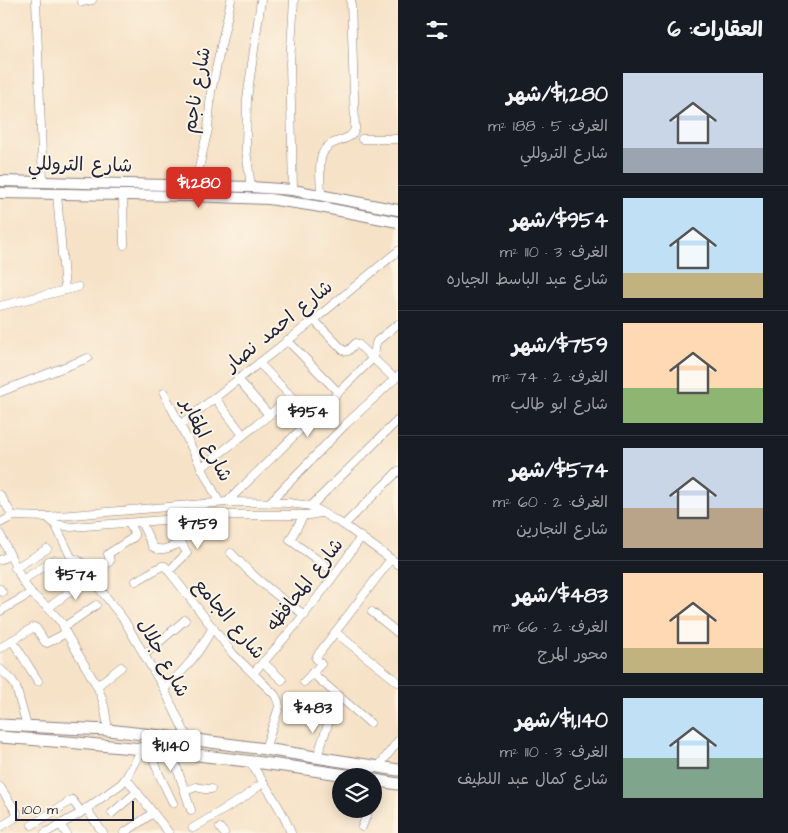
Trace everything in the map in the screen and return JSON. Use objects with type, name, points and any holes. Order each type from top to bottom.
[{"type":"main road","points":[[0,725],[108,730],[188,739],[398,770]]},
{"type":"main road","points":[[0,737],[146,750],[332,773]]},
{"type":"main road","points":[[382,781],[398,784]]},
{"type":"street","points":[[36,0],[43,181]]},
{"type":"street","points":[[82,2],[92,0]]},
{"type":"street","name":"شارع ناجم","points":[[195,185],[208,129],[212,92],[231,0]]},
{"type":"street","points":[[251,187],[246,150],[247,108],[261,0]]},
{"type":"street","points":[[293,190],[290,63],[294,0]]},
{"type":"street","points":[[321,195],[320,163],[322,153],[333,142],[348,138],[355,129],[351,0]]},
{"type":"street","points":[[362,139],[398,139]]},
{"type":"street","name":"شارع التروللي","points":[[0,181],[195,185],[293,190],[398,210]]},
{"type":"street","name":"شارع التروللي","points":[[0,193],[269,200],[315,206],[398,222]]},
{"type":"street","points":[[57,194],[65,290]]},
{"type":"street","points":[[123,195],[124,245]]},
{"type":"street","name":"شارع احمد نصار","points":[[180,425],[314,320],[398,251]]},
{"type":"street","points":[[0,306],[78,287]]},
{"type":"street","points":[[270,502],[345,425],[396,378],[357,343],[346,352],[343,350],[314,320]]},
{"type":"street","points":[[227,502],[373,358],[377,341],[398,324]]},
{"type":"street","points":[[287,340],[338,392]]},
{"type":"street","points":[[0,392],[88,358]]},
{"type":"street","points":[[258,363],[312,418]]},
{"type":"street","points":[[238,379],[269,415]]},
{"type":"street","name":"شارع المقابر","points":[[164,393],[219,502]]},
{"type":"street","points":[[215,398],[243,435]]},
{"type":"street","points":[[202,468],[278,408]]},
{"type":"street","points":[[311,506],[398,420]]},
{"type":"street","points":[[344,525],[398,471]]},
{"type":"street","points":[[0,495],[13,516]]},
{"type":"street","points":[[0,523],[13,516],[47,517],[219,502],[289,503],[311,506],[344,525],[398,564]]},
{"type":"street","points":[[47,517],[55,524],[71,528],[230,515],[304,515],[321,513]]},
{"type":"street","points":[[304,515],[290,540],[329,568]]},
{"type":"street","points":[[169,571],[187,554],[171,519]]},
{"type":"street","points":[[141,522],[153,547],[157,550],[181,543]]},
{"type":"street","points":[[48,608],[110,561],[108,554],[134,537],[129,523]]},
{"type":"street","name":"شارع جلال","points":[[55,524],[71,557],[80,560],[124,620],[164,689],[188,739]]},
{"type":"street","points":[[0,534],[22,580],[31,593],[62,623],[97,686],[106,710],[108,730]]},
{"type":"street","name":"شارع المحافظه","points":[[253,673],[305,615],[361,538]]},
{"type":"street","points":[[16,568],[47,549]]},
{"type":"street","points":[[231,553],[265,587],[305,615]]},
{"type":"street","points":[[0,560],[10,555]]},
{"type":"street","points":[[304,682],[321,664],[316,656],[391,559]]},
{"type":"street","points":[[22,580],[55,560]]},
{"type":"street","name":"شارع الجامع","points":[[136,581],[165,566],[233,654],[271,690],[278,700],[279,707],[265,749]]},
{"type":"street","points":[[0,611],[31,593]]},
{"type":"street","points":[[0,648],[34,627],[47,644],[96,605]]},
{"type":"street","points":[[372,612],[398,633]]},
{"type":"street","points":[[144,655],[185,620]]},
{"type":"street","points":[[164,689],[192,661],[204,645],[213,627]]},
{"type":"street","points":[[334,632],[398,682]]},
{"type":"street","points":[[12,640],[38,681]]},
{"type":"street","points":[[263,662],[282,680]]},
{"type":"street","points":[[97,686],[121,667]]},
{"type":"street","points":[[0,669],[12,680],[16,687],[27,726]]},
{"type":"street","points":[[312,673],[370,723]]},
{"type":"street","points":[[317,757],[330,718]]},
{"type":"street","points":[[379,766],[398,741]]},
{"type":"street","points":[[44,833],[83,810],[117,786],[126,778],[146,750],[174,803]]},
{"type":"street","points":[[172,753],[191,810]]},
{"type":"street","points":[[250,762],[282,812],[291,833]]},
{"type":"street","points":[[126,778],[169,833]]},
{"type":"street","points":[[193,828],[243,798],[263,782]]},
{"type":"street","points":[[0,787],[17,813],[15,818],[0,827]]},
{"type":"street","points":[[185,791],[198,787],[205,790],[211,789]]},
{"type":"street","points":[[112,813],[137,792]]},
{"type":"street","points":[[32,825],[72,800],[103,833]]},
{"type":"street","points":[[124,833],[153,813]]},
{"type":"street","points":[[362,827],[366,818]]},
{"type":"street","points":[[60,824],[66,833]]}]
